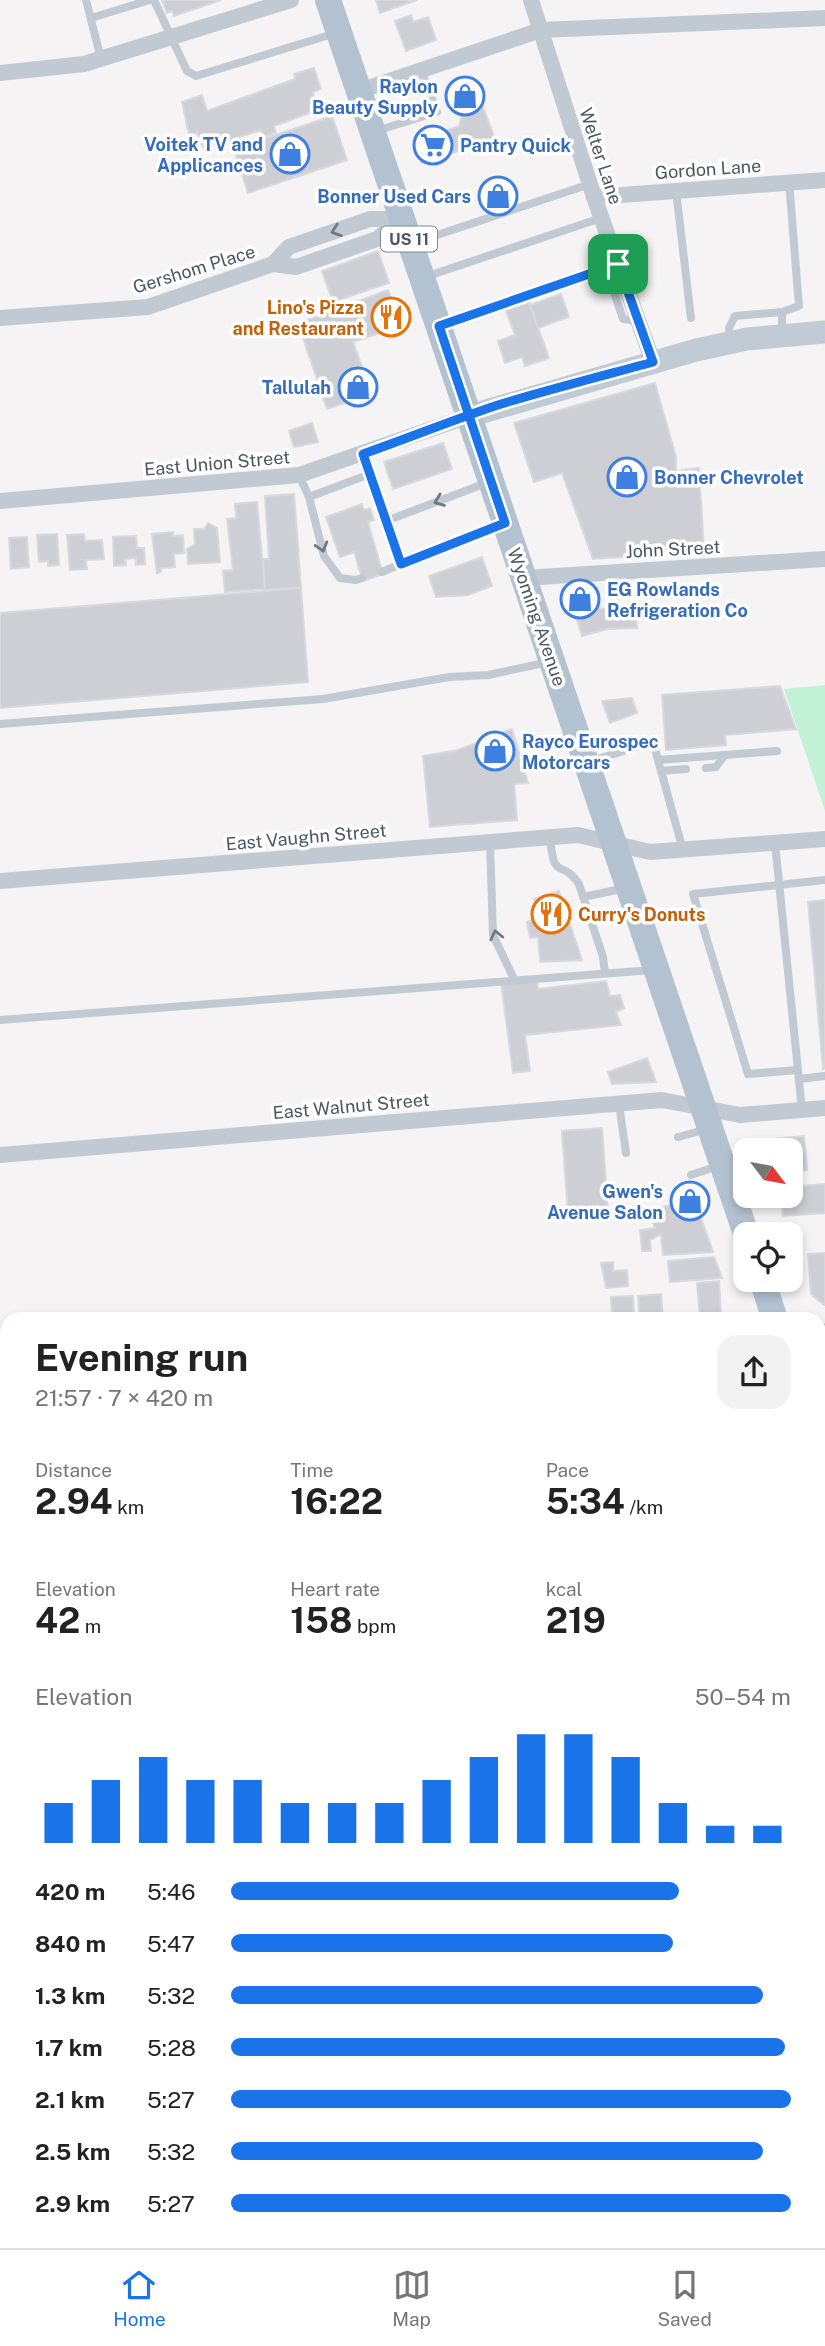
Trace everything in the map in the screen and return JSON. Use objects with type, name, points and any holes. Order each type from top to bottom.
[{"type":"main road","name":"Wyoming Avenue","points":[[328,0],[552,662],[589,762],[614,844],[742,1222]]},
{"type":"main road","points":[[469,416],[730,342],[782,323],[825,332]]},
{"type":"main road","points":[[766,1292],[772,1312]]},
{"type":"street","points":[[0,73],[71,66],[101,59],[291,0]]},
{"type":"street","name":"Welter Lane","points":[[531,0],[601,218],[612,266],[638,321],[653,362]]},
{"type":"street","points":[[359,90],[541,30],[825,18]]},
{"type":"street","name":"Gordon Lane","points":[[592,191],[676,191],[825,180]]},
{"type":"street","name":"Gershom Place","points":[[0,318],[149,307],[273,264],[296,267],[377,239],[402,219]]},
{"type":"street","name":"East Union Street","points":[[0,501],[299,475],[469,416]]},
{"type":"street","name":"John Street","points":[[524,578],[825,559]]},
{"type":"street","name":"East Vaughn Street","points":[[0,881],[578,835],[650,852],[825,839]]},
{"type":"street","name":"East Walnut Street","points":[[0,1155],[667,1100],[707,1118],[825,1108]]},
{"type":"lane","points":[[86,0],[101,59]]},
{"type":"lane","points":[[91,18],[152,0],[187,71],[196,76],[339,32]]},
{"type":"lane","points":[[373,132],[437,112],[421,70]]},
{"type":"lane","points":[[782,323],[799,306],[789,182]]},
{"type":"lane","points":[[411,244],[592,191]]},
{"type":"lane","points":[[676,191],[691,318]]},
{"type":"lane","points":[[423,278],[601,218]]},
{"type":"lane","points":[[439,326],[612,266]]},
{"type":"lane","points":[[363,454],[401,564]]},
{"type":"lane","points":[[309,497],[370,474]]},
{"type":"lane","points":[[299,475],[309,497],[324,556],[340,578],[362,578]]},
{"type":"lane","points":[[386,521],[491,481]]},
{"type":"lane","points":[[382,572],[505,523]]},
{"type":"lane","points":[[0,724],[323,699],[449,677],[488,675],[552,662]]},
{"type":"lane","points":[[589,762],[653,742],[683,849]]},
{"type":"lane","points":[[658,760],[777,751]]},
{"type":"lane","points":[[705,768],[716,767],[724,756]]},
{"type":"lane","points":[[661,771],[686,769]]},
{"type":"lane","points":[[550,837],[552,863],[556,870],[573,876],[583,897],[603,957],[605,973]]},
{"type":"lane","points":[[490,842],[493,936],[514,979]]},
{"type":"lane","points":[[775,843],[802,1110]]},
{"type":"lane","points":[[825,880],[693,894],[748,1074],[825,1076]]},
{"type":"lane","points":[[583,897],[629,887]]},
{"type":"lane","points":[[0,1020],[657,969]]},
{"type":"lane","points":[[619,1103],[626,1153]]},
{"type":"lane","points":[[678,1137],[707,1118]]},
{"type":"lane","points":[[691,1175],[722,1165]]},
{"type":"green space","points":[[825,685],[825,811],[784,689]]},
{"type":"building","points":[[162,0],[221,0],[174,16],[172,11],[167,13]]},
{"type":"building","points":[[376,0],[417,0],[380,13]]},
{"type":"building","points":[[411,15],[413,22],[428,17],[436,40],[406,51],[395,21]]},
{"type":"building","points":[[314,68],[321,89],[313,92],[318,110],[274,126],[276,133],[264,137],[261,130],[204,149],[197,133],[189,135],[182,102],[202,95],[207,111],[295,79],[294,74]]},
{"type":"building","points":[[473,81],[495,139],[422,163],[414,142],[459,126],[462,114],[452,88]]},
{"type":"building","name":"Voitek TV and Applicances","points":[[332,116],[347,160],[248,193],[234,149]]},
{"type":"building","points":[[378,251],[389,283],[333,302],[322,271]]},
{"type":"building","points":[[388,290],[401,326],[353,342],[372,394],[327,409],[298,323]]},
{"type":"building","points":[[561,294],[569,317],[538,328],[530,305]]},
{"type":"building","points":[[529,302],[549,358],[525,366],[522,357],[505,363],[498,341],[515,335],[506,311]]},
{"type":"building","points":[[655,383],[676,457],[676,471],[699,468],[704,551],[593,559],[562,473],[534,482],[514,423]]},
{"type":"building","points":[[312,423],[318,442],[294,447],[289,431]]},
{"type":"building","points":[[443,443],[452,469],[393,489],[384,462]]},
{"type":"building","points":[[294,494],[301,587],[265,590],[263,559],[269,559],[265,496]]},
{"type":"building","points":[[257,502],[265,589],[225,592],[223,571],[233,570],[227,519],[236,518],[235,504]]},
{"type":"building","points":[[362,504],[364,510],[370,508],[374,520],[368,522],[383,574],[363,581],[354,552],[340,557],[326,517]]},
{"type":"building","points":[[208,523],[217,528],[220,562],[188,564],[187,549],[195,544],[194,529],[204,529]]},
{"type":"building","points":[[173,532],[173,536],[183,535],[184,553],[174,554],[175,567],[161,568],[161,572],[157,573],[152,534]]},
{"type":"building","points":[[57,534],[59,565],[48,566],[48,561],[39,562],[37,535]]},
{"type":"building","points":[[84,534],[85,541],[102,540],[104,559],[86,560],[87,569],[70,570],[67,535]]},
{"type":"building","points":[[136,536],[137,548],[144,548],[145,564],[136,565],[136,558],[125,559],[126,565],[114,566],[113,537]]},
{"type":"building","points":[[27,537],[29,567],[11,569],[9,538]]},
{"type":"building","points":[[482,557],[492,586],[468,595],[436,597],[429,576]]},
{"type":"building","points":[[301,588],[308,682],[0,708],[0,613]]},
{"type":"building","points":[[567,588],[596,588],[600,609],[635,607],[637,628],[607,629],[582,636]]},
{"type":"building","points":[[780,686],[796,729],[725,735],[726,745],[666,750],[662,695]]},
{"type":"building","points":[[632,698],[637,713],[610,723],[602,701]]},
{"type":"building","points":[[512,729],[528,783],[514,784],[517,820],[430,827],[423,756],[458,750]]},
{"type":"building","points":[[559,891],[582,960],[540,962],[538,937],[530,938],[527,922],[540,917],[534,899]]},
{"type":"building","points":[[825,900],[825,1068],[823,1069],[808,902]]},
{"type":"building","points":[[537,979],[538,989],[606,981],[610,996],[620,995],[624,1008],[616,1012],[621,1025],[525,1035],[530,1071],[513,1073],[501,982]]},
{"type":"building","points":[[647,1058],[656,1082],[612,1084],[608,1072]]},
{"type":"building","points":[[602,1128],[608,1211],[568,1214],[562,1131]]},
{"type":"building","points":[[804,1136],[807,1170],[803,1170],[803,1138],[783,1138]]},
{"type":"building","points":[[825,1184],[825,1213],[783,1216],[782,1208],[803,1208],[803,1186]]},
{"type":"building","points":[[694,1198],[713,1252],[663,1255],[661,1234],[650,1240],[651,1251],[642,1251],[640,1230],[655,1228],[649,1211]]},
{"type":"building","points":[[825,1253],[824,1305],[811,1294],[808,1254]]},
{"type":"building","points":[[714,1257],[722,1278],[670,1282],[668,1261]]},
{"type":"building","points":[[613,1262],[613,1271],[627,1270],[628,1286],[606,1288],[601,1263]]},
{"type":"building","points":[[719,1281],[721,1312],[700,1312],[697,1283]]},
{"type":"building","points":[[661,1294],[662,1312],[639,1312],[638,1296]]},
{"type":"building","points":[[633,1296],[634,1312],[612,1312],[611,1297]]},
{"type":"place","name":"Raylon Beauty Supply","points":[[465,96]]},
{"type":"place","name":"Pantry Quick","points":[[433,145]]},
{"type":"place","name":"Voitek TV and Applicances","points":[[290,154]]},
{"type":"place","name":"Bonner Used Cars","points":[[498,196]]},
{"type":"place","name":"Lino's Pizza and Restaurant","points":[[391,317]]},
{"type":"place","name":"Tallulah","points":[[358,387]]},
{"type":"place","name":"Bonner Chevrolet","points":[[627,477]]},
{"type":"place","name":"EG Rowlands Refrigeration Co","points":[[580,599]]},
{"type":"place","name":"Rayco Eurospec Motorcars","points":[[495,751]]},
{"type":"place","name":"Curry's Donuts","points":[[551,914]]},
{"type":"place","name":"Gwen's Avenue Salon","points":[[690,1201]]},
{"type":"route","points":[[618,264],[439,326],[469,416],[475,432],[505,523],[401,564],[363,454],[440,427],[469,416],[500,405],[653,362],[618,264]]}]
